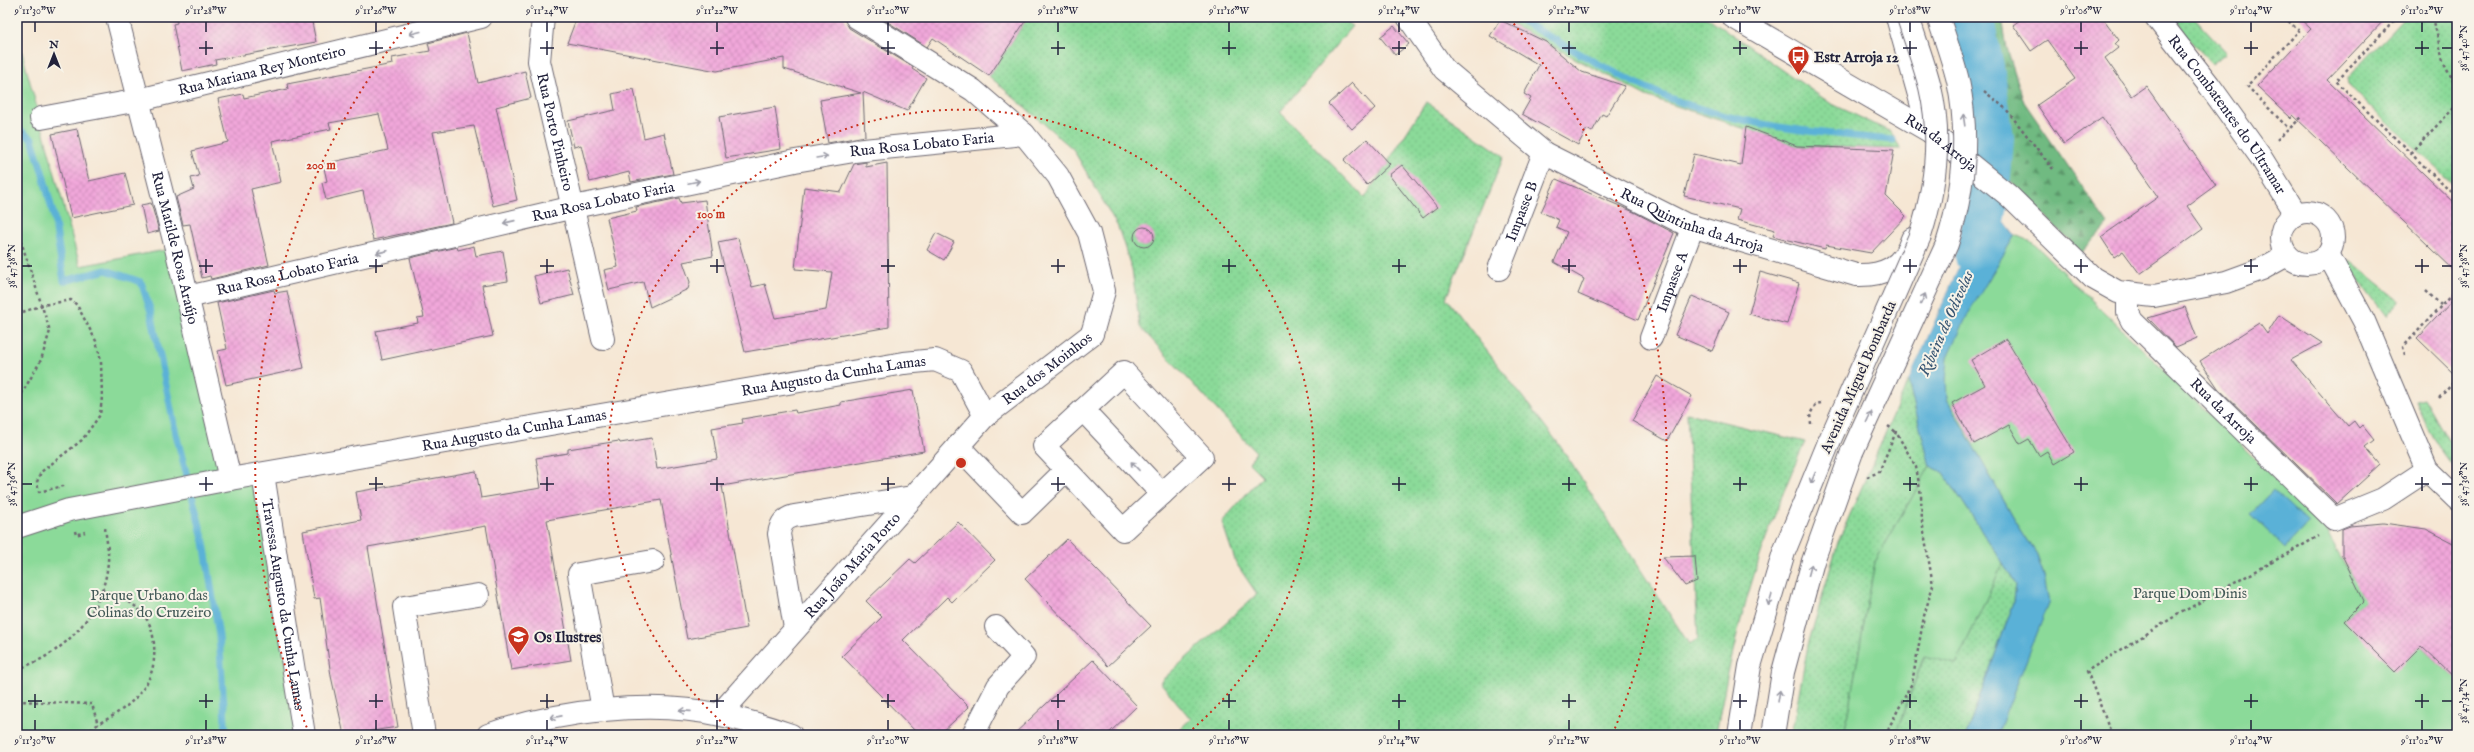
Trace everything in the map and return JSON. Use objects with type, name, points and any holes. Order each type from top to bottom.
[{"type":"street","name":"Rua Matilde Rosa Araújo","points":[[117,17],[188,297],[230,479]]},
{"type":"street","name":"Rua Mariana Rey Monteiro","points":[[41,118],[139,100],[480,17]]},
{"type":"street","name":"Rua Porto Pinheiro","points":[[543,17],[539,61],[574,207],[603,339]]},
{"type":"street","name":"Rua dos Moinhos","points":[[856,17],[973,90],[1024,134],[1058,176],[1090,233],[1104,291],[1092,334],[985,416]]},
{"type":"street","name":"Rua Quintinha da Arroja","points":[[1408,17],[1444,69],[1544,153],[1693,226],[1856,275],[1871,276],[1886,273],[1898,262],[1910,245],[1922,211],[1934,135],[1897,17]]},
{"type":"street","name":"Rua da Arroja","points":[[1733,17],[1934,135],[2009,196],[2093,278],[2118,292],[2128,295],[2154,296],[2226,282],[2262,269],[2287,255]]},
{"type":"street","name":"Avenida Miguel Bombarda","points":[[1739,735],[1750,666],[1784,552],[1829,442],[1920,236],[1930,204],[1936,169],[1936,130],[1930,87],[1908,17]]},
{"type":"street","name":"Avenida Miguel Bombarda","points":[[1773,735],[1783,672],[1813,561],[1849,462],[1947,244],[1959,208],[1964,169],[1964,126],[1958,82],[1938,17]]},
{"type":"street","name":"Rua Combatentes do Ultramar","points":[[2156,17],[2209,85],[2260,156],[2296,214]]},
{"type":"street","name":"Rua Rosa Lobato Faria","points":[[188,297],[574,207],[854,151],[1024,134]]},
{"type":"street","name":"Impasse B","points":[[1499,269],[1544,153]]},
{"type":"street","points":[[2303,212],[2317,214],[2328,222],[2333,234],[2332,247],[2328,254],[2318,262],[2311,264],[2298,263],[2287,255],[2281,242],[2282,229],[2296,214],[2303,212]]},
{"type":"street","name":"Impasse A","points":[[1651,338],[1693,226]]},
{"type":"street","points":[[2328,254],[2364,322],[2427,470],[2457,499]]},
{"type":"street","name":"Rua da Arroja","points":[[2128,295],[2128,313],[2132,321],[2334,519]]},
{"type":"street","name":"Rua Augusto da Cunha Lamas","points":[[17,526],[69,510],[230,479],[904,363],[935,360],[961,371],[985,416]]},
{"type":"street","points":[[1124,372],[1202,457],[1123,530],[1044,446],[1083,410],[1124,372]]},
{"type":"street","points":[[1083,410],[1162,494]]},
{"type":"street","name":"Rua João Maria Porto","points":[[720,714],[985,416]]},
{"type":"street","points":[[958,446],[1022,513],[1066,470]]},
{"type":"street","points":[[2334,519],[2383,499],[2427,470]]},
{"type":"street","name":"Travessa Augusto da Cunha Lamas","points":[[263,474],[304,735]]},
{"type":"street","points":[[795,628],[779,534],[780,525],[784,519],[794,516],[912,497]]},
{"type":"street","points":[[603,710],[579,574],[653,561]]},
{"type":"street","points":[[424,735],[404,607],[478,595]]},
{"type":"street","points":[[973,735],[998,686],[1024,657],[996,627]]},
{"type":"street","points":[[488,735],[554,717],[603,710],[659,709],[720,714],[791,735]]},
{"type":"path","points":[[2284,17],[2299,31],[2247,86],[2289,129]]},
{"type":"path","points":[[2398,17],[2336,81],[2457,198]]},
{"type":"path","points":[[2433,17],[2443,61],[2457,88]]},
{"type":"path","points":[[2410,152],[2457,105]]},
{"type":"path","points":[[2006,109],[2053,169]]},
{"type":"path","points":[[2260,156],[2303,116]]},
{"type":"path","points":[[17,229],[49,325],[49,338],[35,372],[17,402]]},
{"type":"path","points":[[2406,360],[2404,347],[2457,289]]},
{"type":"path","points":[[2426,291],[2441,305]]},
{"type":"path","points":[[17,314],[43,305],[68,299]]},
{"type":"path","points":[[2439,398],[2457,379]]},
{"type":"path","points":[[1849,462],[1868,477],[1879,472],[1896,432],[1916,467],[1921,495],[1922,521],[1934,585],[1924,616],[1912,683],[1885,735]]},
{"type":"path","points":[[2112,735],[2087,671],[2177,615],[2332,529],[2334,519]]},
{"type":"path","points":[[88,735],[91,729],[120,711],[140,692],[149,679],[155,663],[151,626],[139,609],[124,598],[102,590]]},
{"type":"path","points":[[17,701],[92,704],[98,725]]},
{"type":"green space","points":[[1028,17],[1338,17],[1352,26],[1280,112],[1365,198],[1426,102],[1504,156],[1446,298],[1558,443],[1689,644],[1698,639],[1687,413],[1805,442],[1789,478],[1762,550],[1740,622],[1723,696],[1716,735],[1173,735],[1191,719],[1160,682],[1257,594],[1236,563],[1222,522],[1262,476],[1249,463],[1256,452],[1140,327],[1132,270],[1118,227],[1073,149],[989,76]]},
{"type":"green space","points":[[1497,17],[1707,17],[1830,103],[1891,132],[1901,149],[1797,146],[1646,96]]},
{"type":"green space","points":[[1958,17],[2002,17],[2007,48],[2024,102],[2108,224],[2081,253],[1983,154],[1979,108],[1970,62]]},
{"type":"green space","points":[[2174,17],[2194,17],[2227,53],[2212,64],[2184,33]]},
{"type":"green space","points":[[2405,17],[2457,17],[2457,188],[2348,85],[2347,78]]},
{"type":"green space","name":"Parque Urbano das Colinas do Cruzeiro","points":[[17,44],[21,49],[80,266],[176,248],[230,479],[263,474],[302,735],[17,735]]},
{"type":"green space","name":"Parque Dom Dinis","points":[[2015,235],[2032,242],[2323,525],[2352,577],[2370,595],[2344,621],[2421,646],[2457,680],[2457,735],[1997,735],[2048,602],[2044,576],[2036,553],[2014,519],[1947,399],[1946,372],[1948,356],[1962,324],[1978,294]]},
{"type":"green space","points":[[2350,260],[2400,301],[2386,316],[2347,264]]},
{"type":"green space","points":[[1908,381],[1930,466],[1875,562],[1844,735],[1791,735],[1808,645],[1838,542]]},
{"type":"green space","points":[[2424,398],[2457,456],[2457,471],[2438,446],[2424,419],[2416,400]]},
{"type":"green space","points":[[1930,466],[1943,472],[2003,563],[1956,664],[1924,656],[1895,735],[1844,735],[1875,562]]},
{"type":"green space","points":[[2003,563],[2016,585],[2014,602],[1966,735],[1895,735],[1925,655],[1956,664]]},
{"type":"water","points":[[1983,194],[2015,235],[1967,316],[1948,357],[1946,381],[1947,399],[2014,519],[2036,553],[2044,576],[2049,603],[1997,735],[1966,735],[2014,602],[2016,585],[1943,472],[1930,466],[1908,381],[1980,218]]},
{"type":"water","points":[[2273,490],[2308,523],[2285,548],[2250,514]]},
{"type":"pier","points":[[1983,192],[1980,218],[1907,384],[1906,381],[1978,217]]},
{"type":"building","points":[[176,17],[311,17],[316,42],[215,60],[216,64],[182,71],[173,24],[177,23]]},
{"type":"building","points":[[577,17],[844,17],[849,28],[913,67],[912,69],[926,78],[907,111],[863,92],[865,136],[828,143],[820,100],[861,93],[784,69],[784,58],[717,71],[567,43]]},
{"type":"building","points":[[880,17],[1028,17],[989,76],[933,38],[927,47]]},
{"type":"building","points":[[2024,17],[2102,17],[2119,40],[2115,44],[2118,48],[2105,58],[2132,96],[2146,86],[2216,185],[2187,206],[2203,229],[2140,274],[2123,251],[2114,257],[2101,237],[2158,197],[2102,117],[2064,144],[2037,105],[2075,79],[2047,40],[2031,51],[2013,25]]},
{"type":"building","points":[[2298,17],[2387,17],[2327,80],[2457,206],[2457,273],[2293,115],[2291,118],[2257,86],[2311,29]]},
{"type":"building","points":[[1500,20],[1546,42],[1582,72],[1625,86],[1606,116],[1602,114],[1592,132],[1587,129],[1578,145],[1522,114],[1531,98],[1524,94],[1539,65],[1490,36]]},
{"type":"building","points":[[1394,26],[1409,44],[1395,55],[1380,37]]},
{"type":"building","points":[[467,33],[478,83],[525,71],[531,98],[496,107],[517,200],[493,206],[474,126],[433,132],[452,223],[373,240],[363,191],[326,200],[322,183],[327,181],[323,164],[388,150],[379,114],[329,123],[331,129],[272,141],[281,182],[251,189],[269,265],[211,279],[210,276],[202,278],[190,224],[183,225],[176,197],[194,189],[191,178],[199,176],[192,151],[228,142],[218,99],[243,94],[244,98],[288,89],[287,84],[393,64],[392,58],[430,51],[428,43]]},
{"type":"building","points":[[1352,83],[1375,108],[1352,129],[1329,104]]},
{"type":"building","points":[[634,89],[644,138],[664,133],[673,174],[631,182],[629,172],[590,182],[581,145],[574,147],[568,121],[615,110],[612,94]]},
{"type":"building","points":[[775,107],[781,149],[726,158],[719,117]]},
{"type":"building","points":[[1746,127],[1797,146],[1894,150],[1886,196],[1906,216],[1871,253],[1826,245],[1825,249],[1773,236],[1775,230],[1737,220],[1740,209],[1684,196],[1694,154],[1741,165]]},
{"type":"building","points":[[77,129],[89,181],[125,173],[133,205],[71,218],[52,134]]},
{"type":"building","points":[[1367,139],[1390,164],[1367,185],[1344,160]]},
{"type":"building","points":[[866,162],[866,167],[887,163],[889,327],[745,352],[718,242],[738,238],[752,287],[765,284],[775,318],[826,310],[832,272],[795,269],[804,187],[841,192],[854,164]]},
{"type":"building","points":[[1402,165],[1437,207],[1423,218],[1389,175]]},
{"type":"building","points":[[1556,179],[1634,212],[1674,233],[1638,320],[1578,294],[1584,279],[1554,262],[1567,232],[1556,227],[1559,220],[1541,212]]},
{"type":"building","points":[[679,198],[681,203],[705,200],[713,256],[683,262],[690,282],[688,289],[650,307],[643,282],[609,290],[604,270],[618,267],[607,218],[637,211],[636,207]]},
{"type":"building","points":[[151,203],[159,231],[147,234],[141,205]]},
{"type":"building","points":[[1144,227],[1151,230],[1154,237],[1151,244],[1144,247],[1137,244],[1134,237],[1137,230]]},
{"type":"building","points":[[936,233],[954,242],[944,260],[927,250]]},
{"type":"building","points":[[474,246],[476,256],[503,251],[508,281],[482,285],[493,336],[382,360],[376,331],[418,323],[417,318],[424,317],[410,258],[457,247],[458,250]]},
{"type":"building","points":[[567,268],[574,295],[541,303],[534,276]]},
{"type":"building","points":[[1760,272],[1799,283],[1787,324],[1749,314]]},
{"type":"building","points":[[274,290],[275,293],[287,291],[304,368],[226,385],[218,351],[227,349],[217,303]]},
{"type":"building","points":[[1692,296],[1729,312],[1712,351],[1675,335]]},
{"type":"building","points":[[2457,296],[2457,377],[2417,338]]},
{"type":"building","points":[[2185,307],[2197,338],[2176,347],[2148,318]]},
{"type":"building","points":[[2279,315],[2322,343],[2291,360],[2348,426],[2354,421],[2359,428],[2362,425],[2374,440],[2365,447],[2380,465],[2337,504],[2218,388],[2200,361],[2259,323],[2267,334]]},
{"type":"building","points":[[2006,339],[2074,452],[2054,464],[2047,451],[2039,456],[2029,439],[2020,444],[2009,425],[1974,444],[1952,403],[1985,385],[1971,360]]},
{"type":"building","points":[[1657,376],[1692,396],[1667,441],[1632,421]]},
{"type":"building","points":[[913,390],[924,451],[722,486],[747,628],[687,639],[661,500],[547,520],[571,660],[511,670],[486,526],[368,547],[398,727],[344,735],[331,676],[320,598],[314,599],[303,531],[361,520],[356,492],[476,471],[481,498],[541,488],[536,458],[568,453],[568,449],[619,441],[620,443],[652,438],[657,469],[717,459],[712,428],[743,423],[742,419],[795,410],[796,413],[841,405],[841,402]]},
{"type":"building","points":[[958,522],[995,560],[952,602],[947,597],[903,640],[969,707],[939,735],[919,735],[842,656],[882,617],[866,601],[910,559],[915,563]]},
{"type":"building","points":[[2383,523],[2426,529],[2457,545],[2457,680],[2421,646],[2395,672],[2344,621],[2364,601],[2342,555],[2342,529],[2350,526]]},
{"type":"building","points":[[1067,539],[1151,626],[1108,666],[1025,579]]},
{"type":"building","points":[[1695,556],[1697,581],[1685,586],[1663,557]]},
{"type":"building","points":[[1093,660],[1137,706],[1107,735],[1013,735]]},
{"type":"waterway","points":[[1514,17],[1628,79],[1667,97],[1694,107],[1750,122],[1778,127],[1893,140]]},
{"type":"waterway","name":"Ribeira de Odivelas","points":[[1972,17],[1983,67],[1993,138],[1988,201],[1976,256]]},
{"type":"waterway","points":[[17,128],[32,139],[42,171],[54,217],[64,281],[106,270],[141,282],[151,312],[176,434],[204,542],[219,636],[226,735]]},
{"type":"waterway","points":[[17,732],[31,735]]},
{"type":"place","name":"Estr Arroja 12","points":[[1799,76]]},
{"type":"place","name":"Os Ilustres","points":[[519,656]]}]
